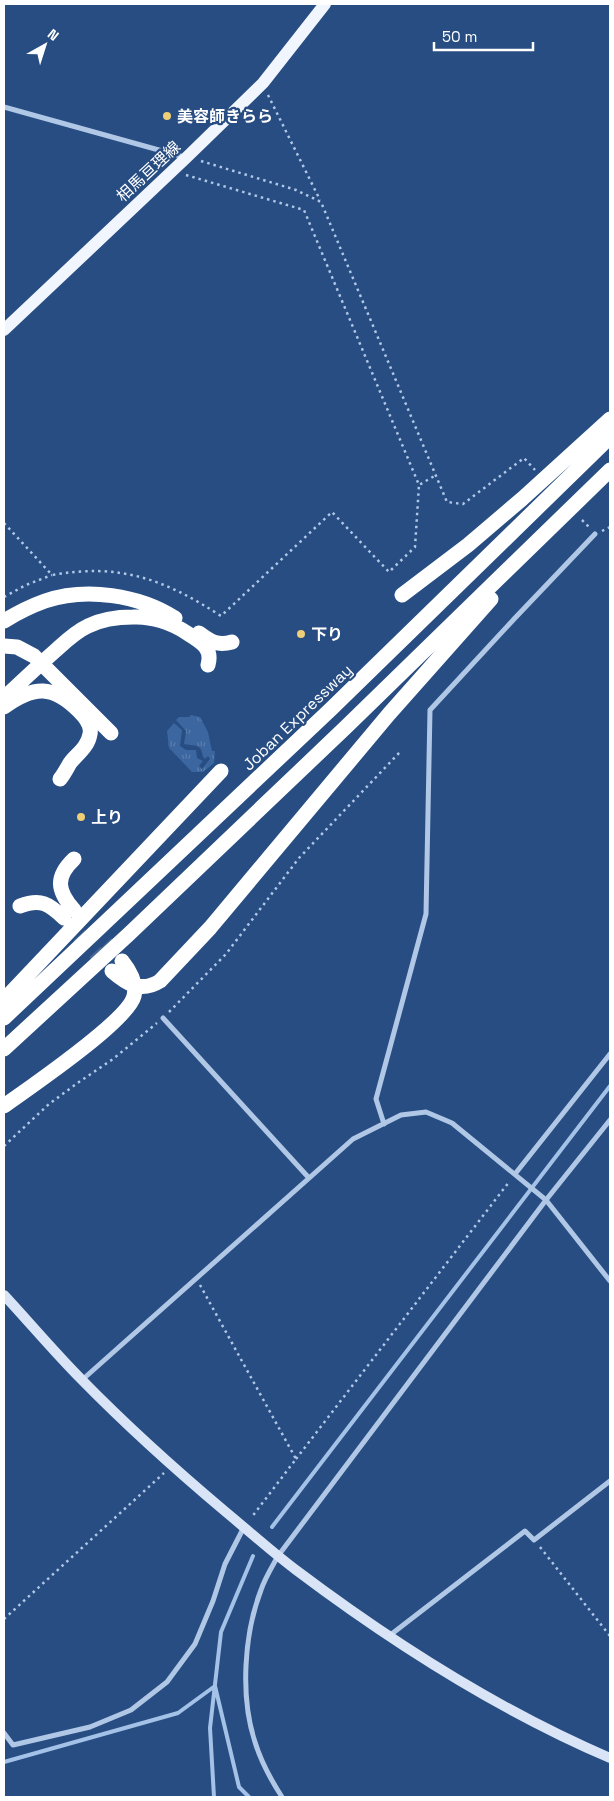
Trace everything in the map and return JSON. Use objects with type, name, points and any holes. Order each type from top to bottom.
[{"type":"highway","points":[[402,594],[475,539],[610,419]]},
{"type":"highway","name":"Joban Expressway","points":[[4,1018],[324,716],[610,437]]},
{"type":"highway","points":[[135,986],[153,986],[160,981],[210,928],[452,641],[608,472]]},
{"type":"highway","points":[[4,1050],[129,934],[347,726],[608,472]]},
{"type":"highway","points":[[4,621],[47,600],[94,594],[120,597],[145,603],[167,613],[214,642],[222,645],[232,642]]},
{"type":"highway","points":[[4,698],[72,636],[87,626],[106,619],[139,616],[156,619],[185,632],[208,650],[210,657],[208,665]]},
{"type":"highway","points":[[4,646],[17,646],[25,649],[42,662],[111,733]]},
{"type":"highway","points":[[4,707],[34,692],[49,692],[62,696],[85,717],[91,728],[89,740],[70,763],[60,779]]},
{"type":"highway","points":[[4,1000],[221,771]]},
{"type":"highway","points":[[20,906],[30,902],[38,902],[69,914],[60,882],[62,873],[74,859]]},
{"type":"highway","points":[[4,1106],[94,1039],[124,1013],[134,996],[135,986],[129,969],[117,966]]},
{"type":"main road","name":"相馬亘理線","points":[[4,330],[173,171],[262,83],[324,4]]},
{"type":"street","points":[[4,107],[187,157]]},
{"type":"street","points":[[384,1124],[376,1099],[426,914],[430,710],[595,534]]},
{"type":"street","points":[[163,1018],[309,1178]]},
{"type":"street","points":[[515,1174],[610,1054]]},
{"type":"street","points":[[81,1380],[353,1139],[401,1115],[426,1112],[452,1123],[546,1200],[610,1281]]},
{"type":"street","points":[[282,1797],[269,1777],[254,1742],[248,1710],[248,1646],[252,1616],[261,1589],[278,1556],[546,1200],[610,1120]]},
{"type":"street","points":[[4,1295],[81,1380],[172,1465],[295,1570],[389,1636],[470,1687],[574,1742],[610,1758]]},
{"type":"street","points":[[389,1636],[525,1531],[534,1540],[610,1480]]},
{"type":"street","points":[[4,1733],[13,1745],[90,1727],[131,1710],[167,1682],[195,1644],[213,1601],[225,1564],[244,1527]]},
{"type":"path","points":[[262,83],[321,202],[447,502],[463,504],[524,458],[535,470]]},
{"type":"path","points":[[187,157],[296,190],[321,202]]},
{"type":"path","points":[[4,598],[26,585],[52,575],[89,570],[111,571],[135,576],[181,592],[221,616],[332,512],[389,572],[415,547],[420,485],[304,210],[173,171]]},
{"type":"path","points":[[420,485],[436,475]]},
{"type":"path","points":[[4,522],[52,575]]},
{"type":"path","points":[[4,1146],[49,1104],[113,1059],[163,1018],[226,954],[299,858],[400,752]]},
{"type":"path","points":[[244,1527],[515,1174]]},
{"type":"path","points":[[196,1277],[296,1460]]},
{"type":"path","points":[[4,1619],[172,1465]]},
{"type":"path","points":[[534,1540],[610,1636]]},
{"type":"green space","points":[[191,715],[200,717],[208,732],[212,751],[215,751],[214,763],[203,772],[192,772],[169,748],[167,731],[174,723],[182,730],[180,746],[186,750],[196,750],[197,758],[203,761],[199,766],[202,769],[210,759],[208,756],[205,759],[199,747],[184,744],[186,731],[176,720],[179,717],[189,717]]},
{"type":"waterway","points":[[272,1527],[610,1086]]},
{"type":"waterway","points":[[214,1797],[210,1728],[221,1632],[253,1556]]},
{"type":"waterway","points":[[4,1762],[178,1713],[215,1686],[239,1787],[249,1797]]},
{"type":"tunnel","points":[[74,910],[121,959]]},
{"type":"tunnel","points":[[64,918],[112,971]]},
{"type":"place","name":"美容師きらら","points":[[167,116]]},
{"type":"place","name":"下り","points":[[301,634]]},
{"type":"place","name":"上り","points":[[81,817]]}]
